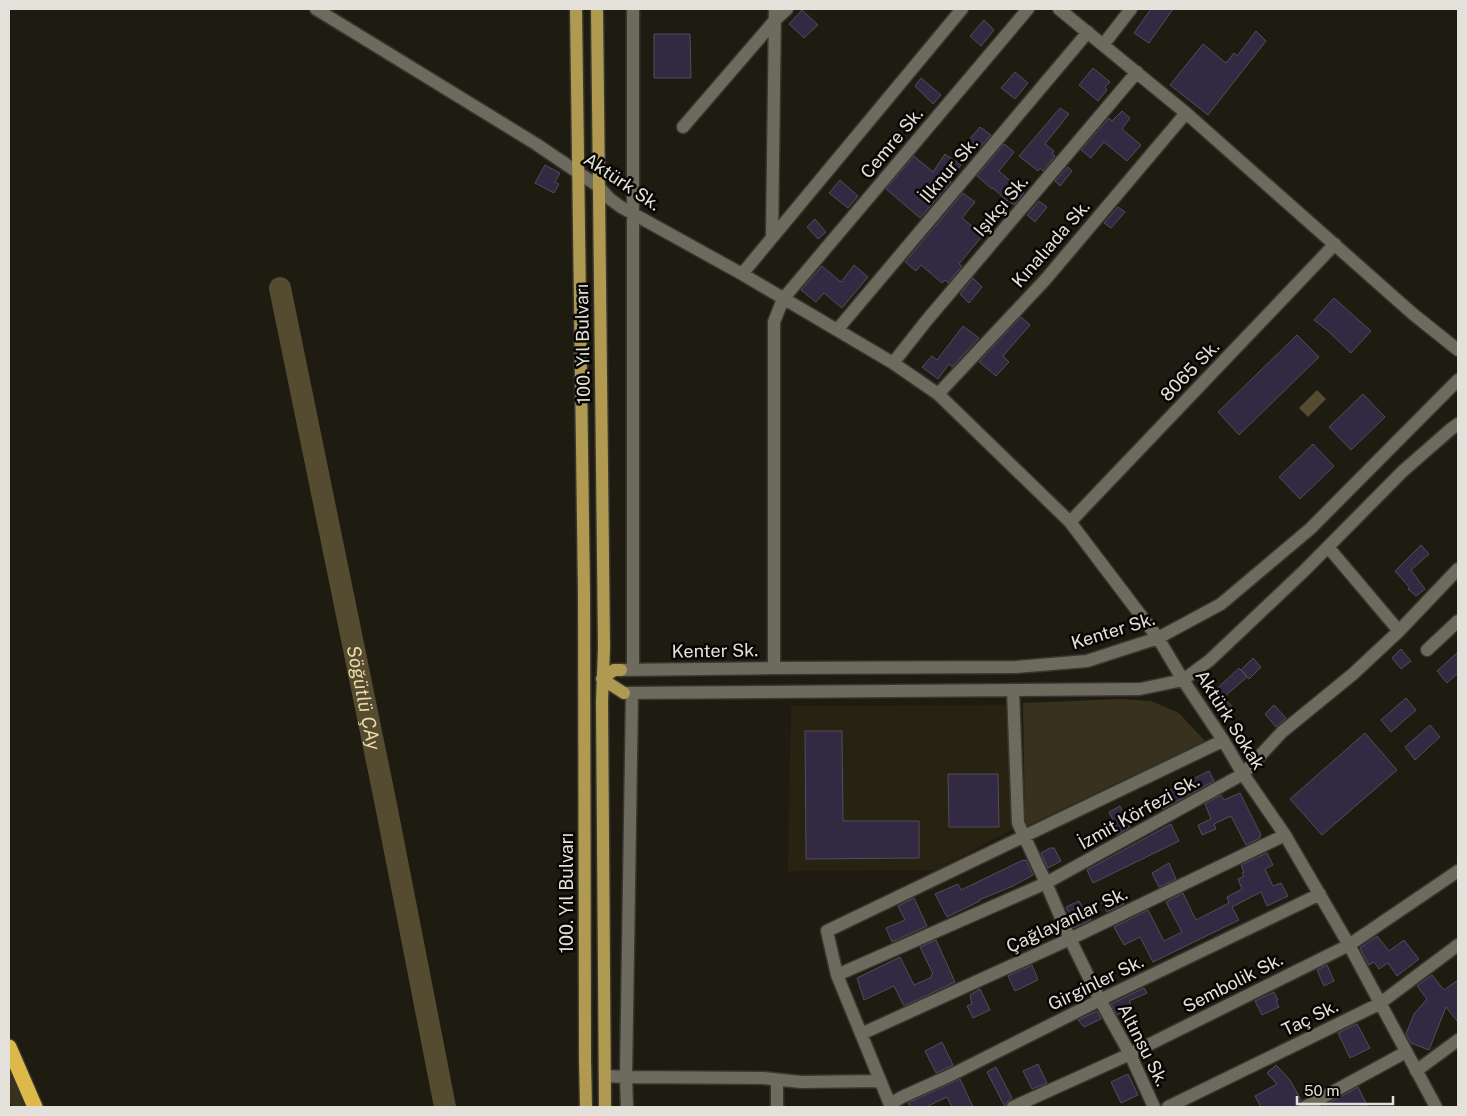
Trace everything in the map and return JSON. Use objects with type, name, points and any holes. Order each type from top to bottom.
[{"type":"highway","points":[[9,1046],[35,1107]]},
{"type":"main road","name":"100. Yıl Bulvarı","points":[[576,9],[584,679],[586,1107]]},
{"type":"main road","name":"100. Yıl Bulvarı","points":[[597,9],[604,648],[602,679],[605,1107]]},
{"type":"main road","points":[[602,679],[614,670],[627,670]]},
{"type":"main road","points":[[584,679],[602,679],[628,693]]},
{"type":"street","name":"Aktürk Sk.","points":[[316,9],[536,144],[598,186],[610,199],[633,214],[742,274],[893,363],[938,394]]},
{"type":"street","points":[[627,670],[633,214],[633,9]]},
{"type":"street","points":[[684,127],[776,14],[787,9]]},
{"type":"street","points":[[742,274],[962,9]]},
{"type":"street","name":"Cemre Sk.","points":[[774,668],[774,322],[783,299],[1028,9]]},
{"type":"street","points":[[1059,9],[1186,113],[1414,314],[1458,350]]},
{"type":"street","points":[[1103,45],[1131,9]]},
{"type":"street","points":[[772,237],[776,14]]},
{"type":"street","name":"İlknur Sk.","points":[[837,330],[1088,32]]},
{"type":"street","name":"Işıkçı Sk.","points":[[893,363],[927,320],[1137,72]]},
{"type":"street","name":"Kınalıada Sk.","points":[[938,394],[1045,280],[1186,113]]},
{"type":"street","name":"8065 Sk.","points":[[1070,522],[1335,244]]},
{"type":"street","name":"Kenter Sk.","points":[[627,670],[1016,667],[1087,661],[1158,638],[1221,604],[1310,529],[1458,380]]},
{"type":"street","name":"Aktürk Sokak","points":[[938,394],[1070,522],[1158,638],[1243,774],[1286,836],[1320,894],[1436,1107]]},
{"type":"street","points":[[627,1107],[628,693],[1140,689],[1184,680],[1210,660],[1328,547],[1402,471],[1458,424]]},
{"type":"street","points":[[1328,547],[1399,631]]},
{"type":"street","name":"İzmit Körfezi Sk.","points":[[837,975],[1046,883],[1243,774],[1282,732],[1353,674],[1399,631],[1458,569]]},
{"type":"street","points":[[1427,650],[1458,621]]},
{"type":"street","name":"Altınsu Sk.","points":[[1013,690],[1018,823],[1070,939],[1100,1000],[1130,1054],[1154,1107]]},
{"type":"street","points":[[890,1106],[837,975],[827,931],[1223,740]]},
{"type":"street","name":"Çağlayanlar Sk.","points":[[861,1034],[1070,939],[1286,836]]},
{"type":"street","name":"Sembolik Sk.","points":[[1012,1107],[1130,1054],[1348,945],[1458,871]]},
{"type":"street","name":"Girginler Sk.","points":[[890,1106],[902,1097],[951,1075],[1100,1000],[1320,894]]},
{"type":"street","name":"Taç Sk.","points":[[1168,1107],[1379,1004],[1458,945]]},
{"type":"street","points":[[1416,1071],[1458,1040]]},
{"type":"street","points":[[1305,1107],[1406,1052]]},
{"type":"street","points":[[605,1076],[763,1078],[801,1082],[879,1080]]},
{"type":"street","points":[[776,1107],[777,1080]]},
{"type":"shaded area","points":[[1317,390],[1326,399],[1308,417],[1299,408]]},
{"type":"shaded area","points":[[1121,699],[1151,701],[1179,713],[1205,741],[1025,827],[1023,703]]},
{"type":"shaded area","points":[[1009,705],[1013,829],[936,870],[788,871],[791,706]]},
{"type":"shaded area","points":[[9,1067],[26,1107],[12,1107],[9,1100]]},
{"type":"building","points":[[1151,9],[1173,9],[1149,43],[1134,33]]},
{"type":"building","points":[[802,10],[818,25],[804,38],[789,24]]},
{"type":"building","points":[[984,20],[994,30],[981,46],[970,36]]},
{"type":"building","points":[[1256,31],[1266,41],[1208,115],[1170,85],[1203,44],[1226,63],[1234,53],[1237,56]]},
{"type":"building","points":[[654,34],[690,34],[691,78],[654,78]]},
{"type":"building","points":[[1093,68],[1110,82],[1105,87],[1107,90],[1098,101],[1079,85]]},
{"type":"building","points":[[1015,72],[1028,83],[1015,99],[1001,88]]},
{"type":"building","points":[[921,78],[941,95],[933,104],[915,86]]},
{"type":"building","points":[[1060,108],[1069,114],[1045,144],[1054,151],[1052,154],[1055,156],[1043,171],[1040,168],[1038,171],[1019,156]]},
{"type":"building","points":[[1122,111],[1130,118],[1122,129],[1141,145],[1127,161],[1104,142],[1091,158],[1081,150],[1109,118],[1112,121]]},
{"type":"building","points":[[980,127],[991,135],[980,147],[969,140]]},
{"type":"building","points":[[1004,144],[1014,152],[999,171],[1024,193],[1014,205],[977,176]]},
{"type":"building","points":[[945,154],[961,165],[949,180],[951,182],[920,218],[886,189],[914,156],[933,172]]},
{"type":"building","points":[[545,165],[560,173],[555,182],[559,184],[554,193],[535,183]]},
{"type":"building","points":[[1068,167],[1072,171],[1060,186],[1055,181]]},
{"type":"building","points":[[840,180],[858,196],[848,208],[829,193]]},
{"type":"building","points":[[963,193],[975,202],[962,218],[983,235],[959,264],[962,266],[948,283],[945,280],[942,283],[921,265],[916,271],[905,262]]},
{"type":"building","points":[[1039,201],[1047,207],[1035,222],[1027,215]]},
{"type":"building","points":[[1118,207],[1125,212],[1111,228],[1104,223]]},
{"type":"building","points":[[815,219],[826,232],[818,239],[807,227]]},
{"type":"building","points":[[854,265],[868,277],[842,308],[824,293],[816,302],[801,290],[822,266],[841,282]]},
{"type":"building","points":[[973,278],[982,287],[969,303],[960,294]]},
{"type":"building","points":[[1334,298],[1371,331],[1351,353],[1314,320]]},
{"type":"building","points":[[1021,317],[1030,325],[1003,356],[1009,362],[996,376],[979,362]]},
{"type":"building","points":[[963,326],[979,338],[952,367],[949,364],[938,379],[922,367],[932,356],[937,360]]},
{"type":"building","points":[[1297,335],[1319,357],[1239,435],[1218,412]]},
{"type":"building","points":[[1363,394],[1385,417],[1351,450],[1329,427]]},
{"type":"building","points":[[1313,444],[1334,466],[1300,499],[1279,477]]},
{"type":"building","points":[[1421,545],[1429,554],[1411,570],[1425,589],[1416,596],[1408,589],[1410,588],[1395,571]]},
{"type":"building","points":[[1401,649],[1411,661],[1401,669],[1392,658]]},
{"type":"building","points":[[1458,652],[1458,673],[1447,683],[1437,671]]},
{"type":"building","points":[[1253,658],[1261,667],[1249,679],[1241,670]]},
{"type":"building","points":[[1239,668],[1247,677],[1224,697],[1233,708],[1221,718],[1209,696]]},
{"type":"building","points":[[1406,698],[1416,710],[1391,732],[1381,720]]},
{"type":"building","points":[[1274,705],[1286,718],[1276,727],[1265,714]]},
{"type":"building","points":[[1430,725],[1440,737],[1415,760],[1405,747]]},
{"type":"building","points":[[805,731],[842,731],[843,821],[919,821],[919,858],[806,859]]},
{"type":"building","points":[[1365,733],[1397,770],[1322,835],[1290,799]]},
{"type":"building","points":[[1209,771],[1214,781],[1163,809],[1158,796]]},
{"type":"building","points":[[948,774],[998,774],[999,827],[949,827]]},
{"type":"building","points":[[1240,793],[1261,835],[1260,838],[1246,845],[1231,816],[1214,824],[1216,829],[1202,835],[1198,825],[1211,819],[1205,804],[1221,795],[1224,800]]},
{"type":"building","points":[[1120,806],[1130,827],[1117,835],[1113,827],[1116,826],[1109,812]]},
{"type":"building","points":[[1171,824],[1179,841],[1093,883],[1087,870]]},
{"type":"building","points":[[1054,848],[1061,861],[1048,868],[1041,853]]},
{"type":"building","points":[[1267,853],[1273,865],[1265,869],[1273,886],[1281,883],[1288,896],[1267,906],[1261,892],[1232,907],[1239,920],[1153,962],[1140,937],[1124,945],[1114,927],[1148,910],[1164,941],[1182,932],[1166,902],[1183,893],[1196,920],[1229,903],[1227,897],[1242,889],[1238,879],[1244,876],[1241,865]]},
{"type":"building","points":[[1026,860],[1033,875],[947,917],[935,894],[958,884],[961,890]]},
{"type":"building","points":[[1169,863],[1176,879],[1159,887],[1152,873]]},
{"type":"building","points":[[1118,892],[1124,904],[1107,912],[1101,902]]},
{"type":"building","points":[[914,898],[927,926],[892,942],[886,928],[905,920],[898,906]]},
{"type":"building","points":[[1079,901],[1087,915],[1089,914],[1091,920],[1074,928],[1071,922],[1073,921],[1066,907]]},
{"type":"building","points":[[1377,936],[1389,951],[1404,940],[1419,959],[1397,976],[1388,963],[1379,969],[1374,962],[1369,965],[1360,948]]},
{"type":"building","points":[[936,940],[955,982],[904,1006],[894,986],[864,1000],[857,978],[900,957],[914,985],[932,977],[931,975],[933,974],[920,947]]},
{"type":"building","points":[[1032,965],[1038,980],[1015,991],[1008,976]]},
{"type":"building","points":[[1327,965],[1334,981],[1324,986],[1317,970]]},
{"type":"building","points":[[1432,975],[1444,990],[1458,980],[1458,1022],[1446,1007],[1429,1050],[1411,1043],[1406,1034],[1414,1014],[1427,999],[1417,986]]},
{"type":"building","points":[[1144,988],[1147,993],[1129,1001],[1132,1006],[1117,1015],[1111,1004]]},
{"type":"building","points":[[980,989],[990,1010],[973,1018],[967,1006],[972,1004],[970,995]]},
{"type":"building","points":[[1274,992],[1279,1007],[1262,1015],[1255,1001]]},
{"type":"building","points":[[1097,1011],[1101,1019],[1084,1027],[1078,1020]]},
{"type":"building","points":[[1357,1024],[1370,1048],[1350,1058],[1338,1033]]},
{"type":"building","points":[[942,1042],[953,1065],[936,1073],[925,1051]]},
{"type":"building","points":[[1038,1064],[1047,1083],[1032,1089],[1023,1071]]},
{"type":"building","points":[[1276,1065],[1290,1080],[1301,1100],[1297,1107],[1261,1107],[1255,1096],[1277,1084],[1267,1073]]},
{"type":"building","points":[[996,1067],[1012,1098],[1005,1107],[987,1072]]},
{"type":"building","points":[[1128,1074],[1138,1095],[1121,1103],[1111,1082]]},
{"type":"building","points":[[960,1079],[973,1107],[952,1107],[947,1097],[926,1107],[910,1107],[908,1103]]},
{"type":"building","points":[[1358,1087],[1368,1107],[1322,1107]]},
{"type":"waterway","name":"Söğütlü ÇAy","points":[[280,288],[386,805],[445,1107]]}]
